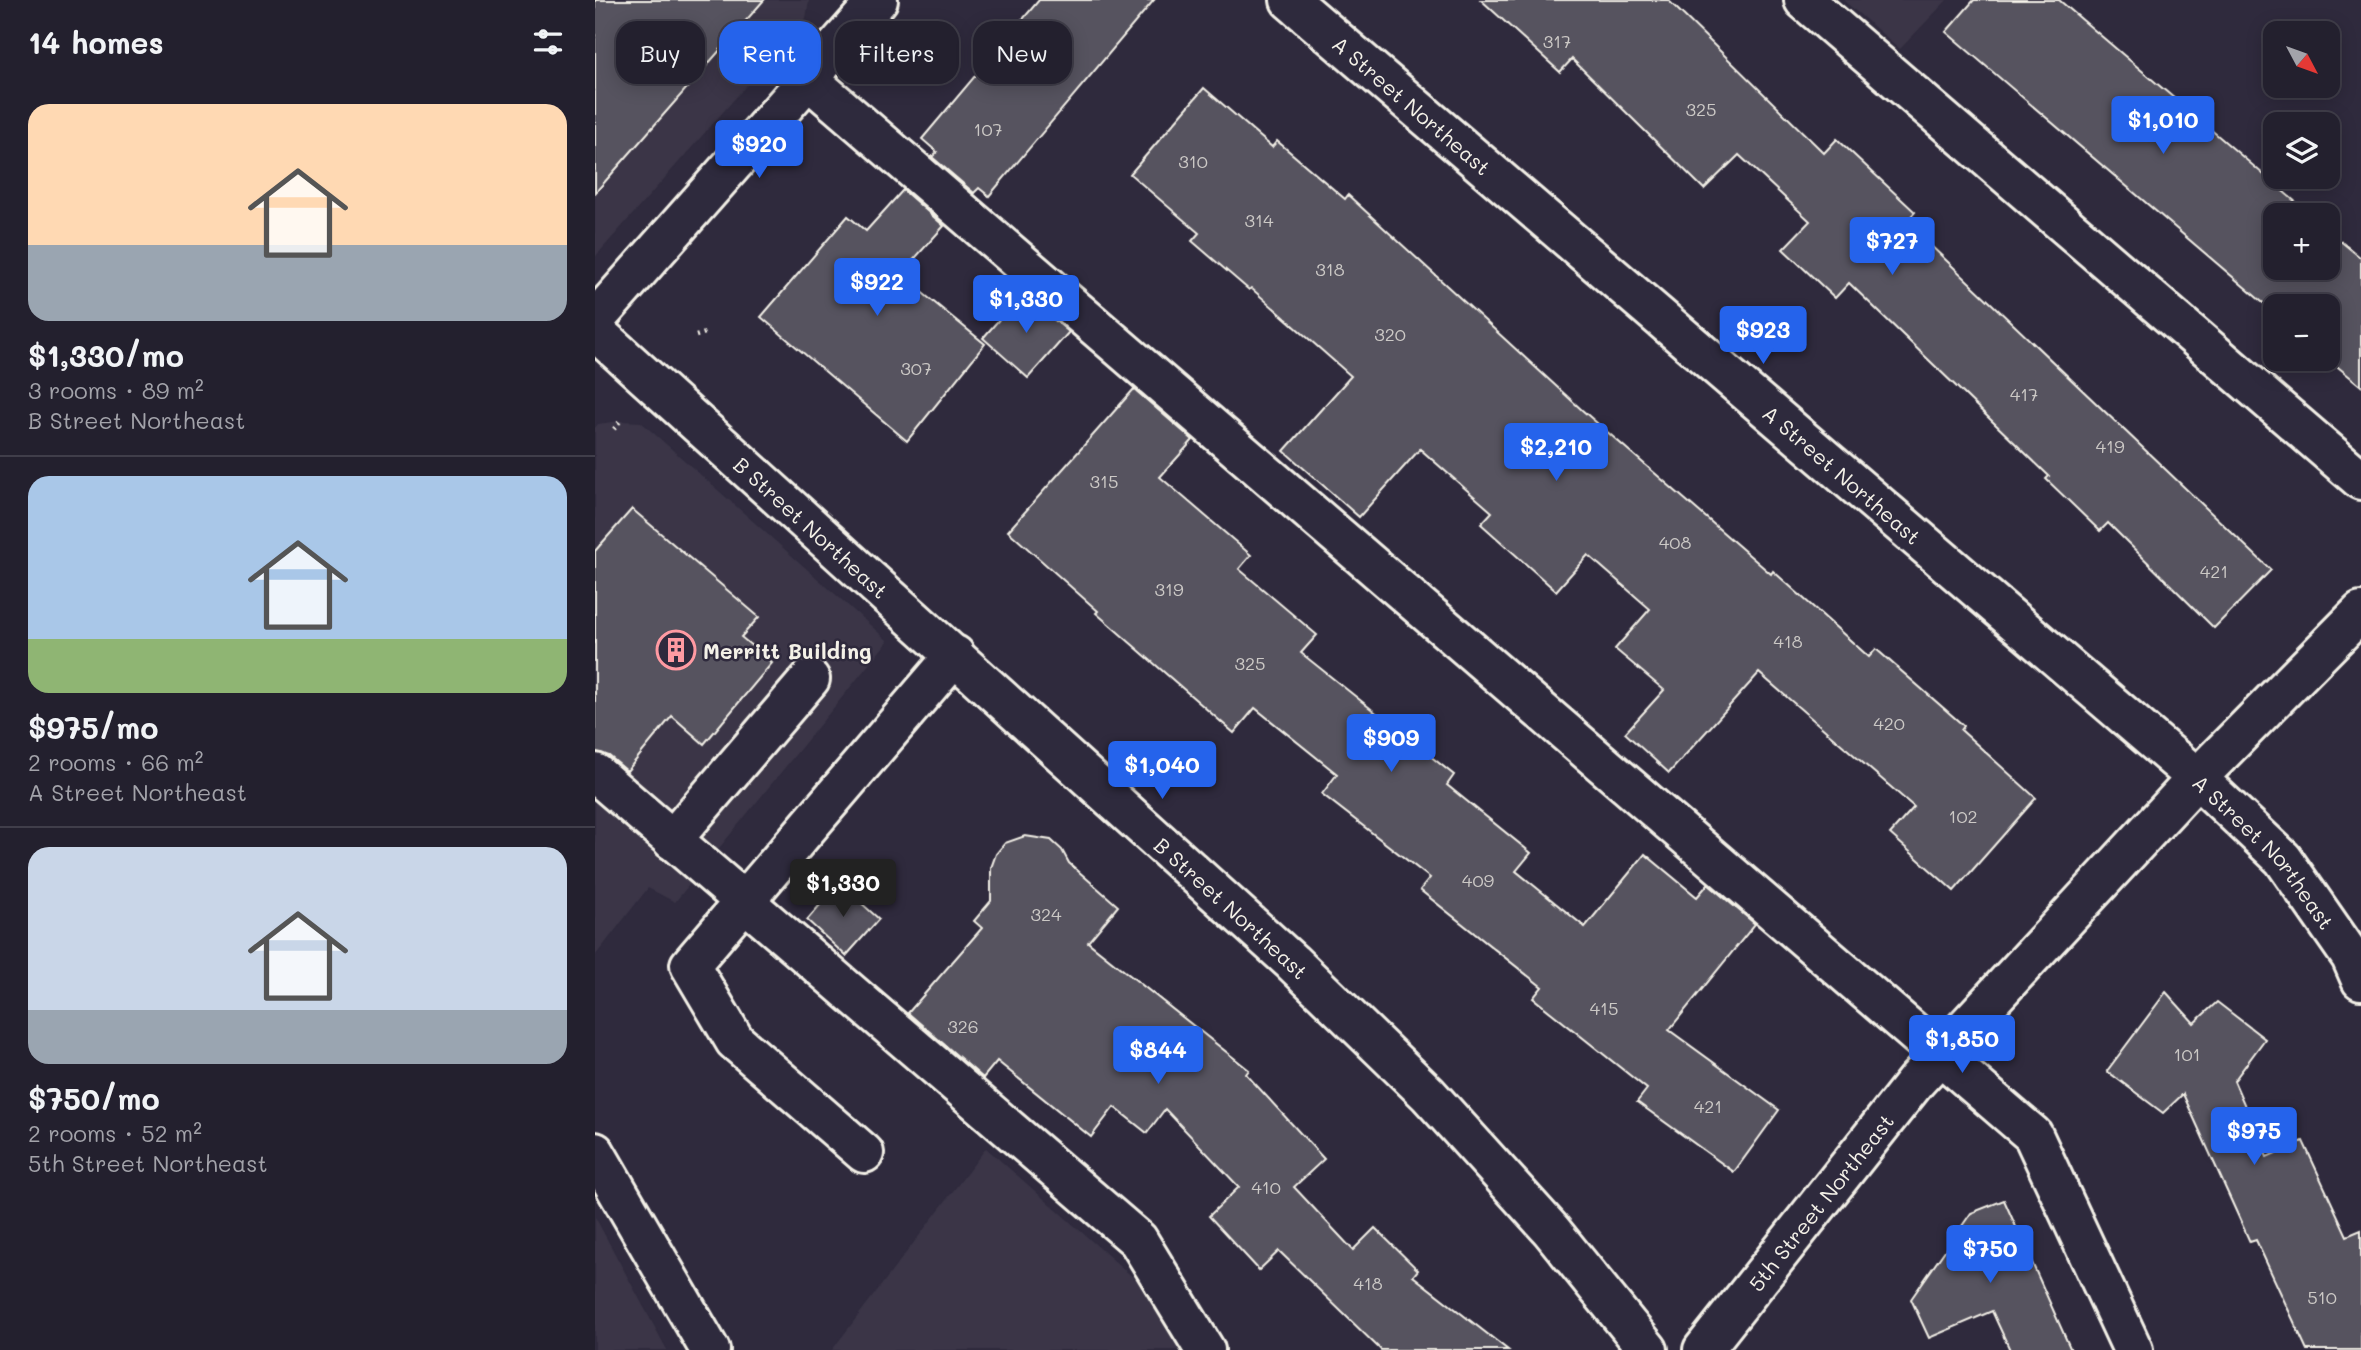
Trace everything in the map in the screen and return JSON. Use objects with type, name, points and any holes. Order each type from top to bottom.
[{"type":"street","points":[[821,64],[878,0]]},
{"type":"street","name":"A Street Northeast","points":[[1290,0],[2197,778],[2283,859],[2351,957],[2361,980]]},
{"type":"street","points":[[1804,0],[2361,480]]},
{"type":"street","points":[[595,320],[804,84]]},
{"type":"street","points":[[814,84],[2033,1135],[2133,1350]]},
{"type":"street","name":"B Street Northeast","points":[[595,331],[1282,953],[1428,1094],[1551,1230],[1648,1350]]},
{"type":"street","name":"5th Street Northeast","points":[[1703,1350],[1940,1054],[2197,778],[2361,612]]},
{"type":"street","points":[[864,1153],[735,1041],[690,965],[955,655]]},
{"type":"street","points":[[672,840],[810,679]]},
{"type":"street","points":[[595,773],[1138,1240],[1205,1350]]},
{"type":"street","points":[[595,1152],[710,1350]]},
{"type":"path","points":[[696,336],[708,332]]},
{"type":"path","points":[[614,429],[621,419]]},
{"type":"shaded area","points":[[595,0],[809,0],[803,21],[719,21],[719,84],[748,84],[595,257]]},
{"type":"shaded area","points":[[1843,0],[1947,0],[1900,49]]},
{"type":"shaded area","points":[[641,422],[888,641],[675,902],[648,888],[595,956],[595,428],[598,424]]},
{"type":"shaded area","points":[[986,1148],[1153,1295],[1196,1350],[832,1350]]},
{"type":"shaded area","points":[[595,1217],[667,1350],[595,1350]]},
{"type":"building","points":[[595,0],[764,0],[746,21],[719,21],[719,51],[705,67],[705,21],[616,21],[616,84],[690,84],[595,193]]},
{"type":"building","points":[[1039,0],[1154,0],[989,196],[979,188],[974,193],[932,157],[937,152],[922,139],[973,78],[973,84],[1072,84],[1072,21],[1021,21]]},
{"type":"building","points":[[1481,0],[1668,0],[1824,153],[1837,139],[1915,212],[1906,222],[2271,570],[2214,628],[2108,523],[2100,531],[2046,479],[2049,476],[1849,283],[1835,298],[1783,249],[1810,221],[1739,155],[1704,189],[1572,59],[1560,72]]},
{"type":"building","points":[[1974,0],[2059,0],[2263,174],[2263,189],[2281,189],[2297,203],[2263,203],[2263,280],[2340,280],[2340,241],[2361,258],[2361,386],[2340,369],[2340,294],[2263,294],[2263,303],[1946,32]]},
{"type":"building","points":[[1204,88],[1272,147],[1277,141],[1345,199],[1348,195],[1582,410],[1771,574],[1773,571],[1869,657],[1876,649],[1964,726],[1961,730],[2036,798],[1954,891],[1890,834],[1914,807],[1759,673],[1669,773],[1625,733],[1664,690],[1615,649],[1650,609],[1588,555],[1556,591],[1481,524],[1492,512],[1420,449],[1359,517],[1284,451],[1351,376],[1251,288],[1249,290],[1192,241],[1199,233],[1130,174]]},
{"type":"building","points":[[903,190],[944,226],[907,267],[910,269],[903,277],[985,344],[907,441],[761,317],[848,216],[866,231]]},
{"type":"building","points":[[1022,293],[1069,332],[1028,378],[983,338]]},
{"type":"building","points":[[1134,389],[1193,440],[1160,477],[1251,555],[1239,569],[1317,635],[1301,653],[1454,775],[1447,785],[1531,853],[1516,871],[1585,927],[1645,854],[1697,897],[1708,884],[1755,924],[1669,1030],[1779,1110],[1734,1172],[1637,1102],[1647,1089],[1533,998],[1542,987],[1420,890],[1430,878],[1322,794],[1337,774],[1255,708],[1234,733],[1096,613],[1098,611],[1008,531]]},
{"type":"building","name":"Merritt Building","points":[[632,509],[759,617],[741,637],[772,663],[704,744],[672,716],[627,771],[609,756],[595,752],[595,551]]},
{"type":"building","points":[[1025,836],[1051,840],[1062,850],[1069,863],[1118,906],[1088,942],[1249,1070],[1246,1074],[1324,1159],[1294,1187],[1353,1250],[1375,1228],[1418,1270],[1413,1276],[1508,1350],[1381,1350],[1279,1251],[1259,1270],[1209,1216],[1239,1187],[1165,1109],[1147,1133],[1114,1107],[1091,1137],[997,1061],[983,1078],[908,1013],[982,928],[974,921],[991,901],[991,868],[996,854],[1005,843]]},
{"type":"building","points":[[839,883],[879,919],[846,956],[807,920]]},
{"type":"building","points":[[2166,992],[2194,1023],[2217,1002],[2265,1039],[2234,1081],[2267,1157],[2303,1141],[2347,1236],[2361,1230],[2361,1350],[2307,1350],[2256,1240],[2250,1242],[2183,1094],[2163,1113],[2107,1071]]},
{"type":"building","points":[[2004,1200],[2071,1350],[2010,1350],[1992,1311],[1929,1338],[1911,1299],[1971,1213]]},
{"type":"place","name":"Merritt Building","points":[[676,650]]}]
